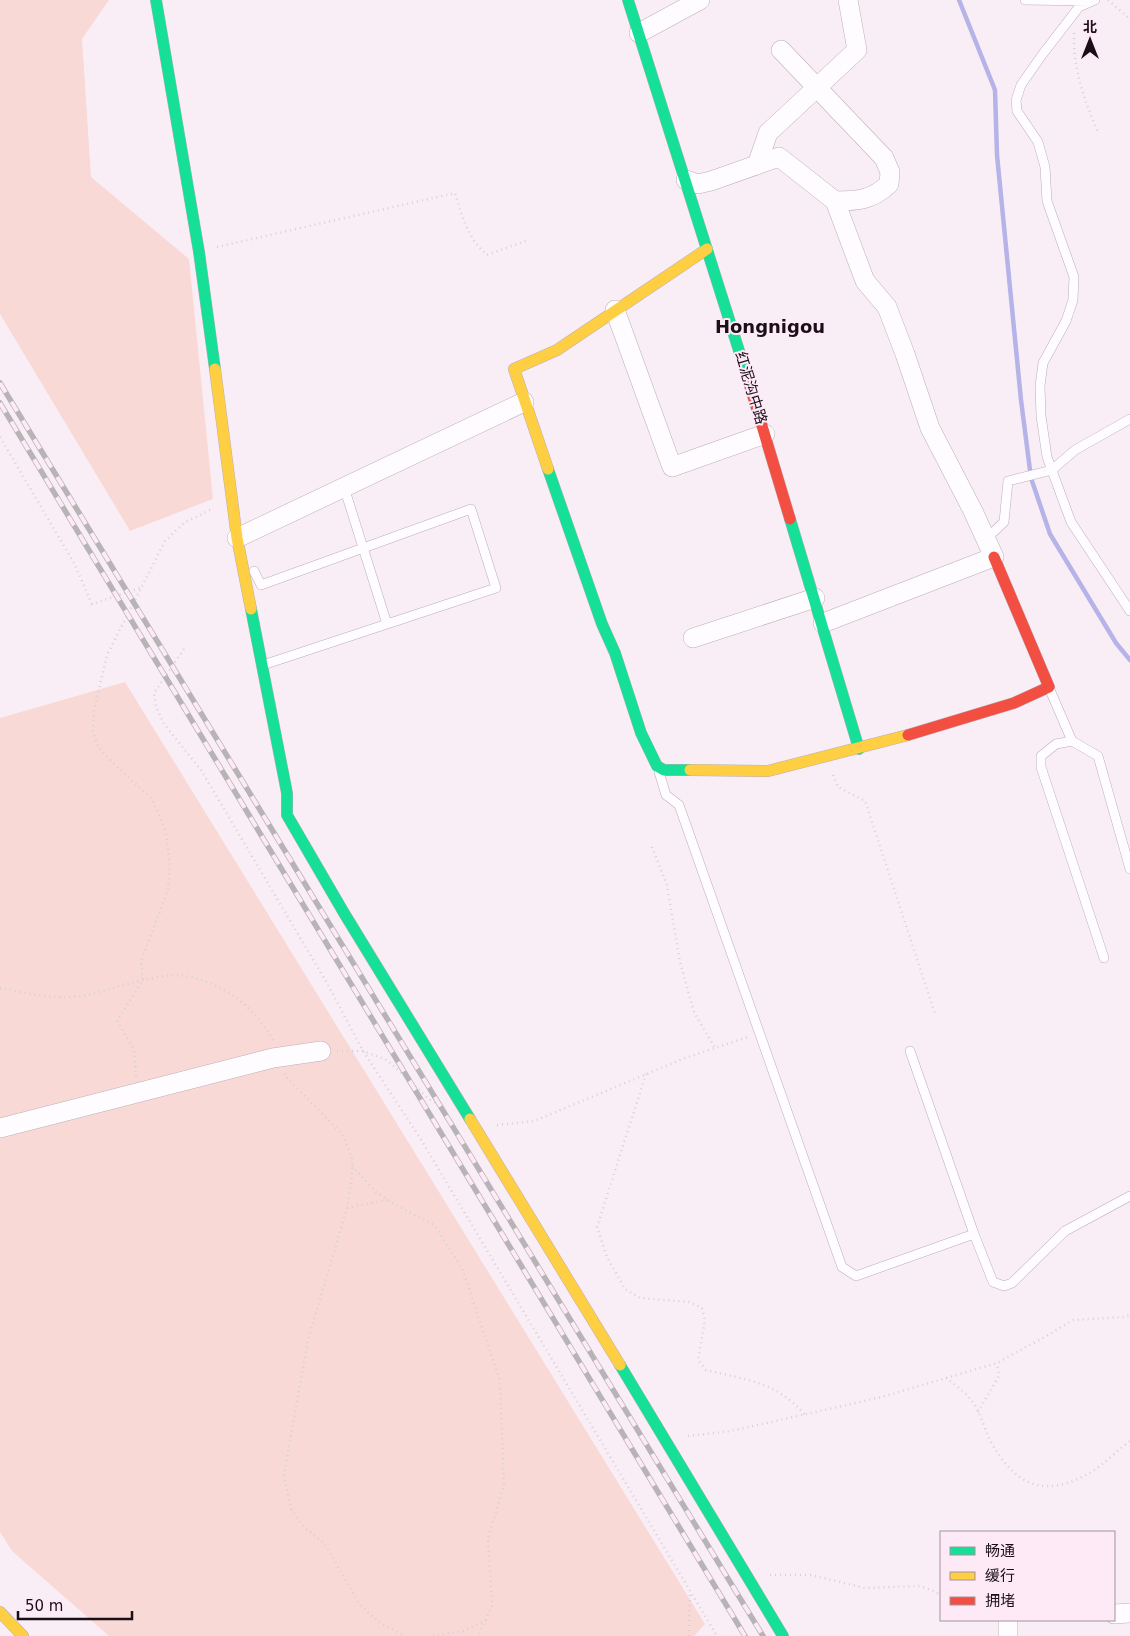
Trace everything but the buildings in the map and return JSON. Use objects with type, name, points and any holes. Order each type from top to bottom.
[{"type":"street","points":[[156,0],[199,252],[237,538],[287,793],[287,815],[344,913],[470,1117],[783,1636]]},
{"type":"street","name":"红泥沟中路","points":[[628,0],[765,434],[823,623],[859,749]]},
{"type":"street","points":[[638,33],[700,0]]},
{"type":"street","points":[[757,165],[768,133],[857,50],[848,0]]},
{"type":"street","points":[[781,50],[884,158],[890,172],[890,184],[878,195],[856,201],[835,201]]},
{"type":"street","points":[[686,180],[698,184],[779,157],[835,201],[865,281],[887,307],[930,428],[994,556],[1049,687],[1014,703],[859,749],[768,771],[664,770],[657,766],[641,733],[615,653],[602,624],[594,596],[524,402],[514,369],[557,350],[707,249]]},
{"type":"street","points":[[614,310],[672,467],[765,434]]},
{"type":"street","points":[[237,538],[524,402]]},
{"type":"street","points":[[823,623],[994,556]]},
{"type":"street","points":[[693,638],[815,598]]},
{"type":"street","points":[[0,1128],[280,1057],[321,1051]]},
{"type":"street","points":[[0,1612],[23,1636]]},
{"type":"street","points":[[1115,1614],[1130,1613]]},
{"type":"street","points":[[1008,1621],[1008,1636]]},
{"type":"lane","points":[[1025,0],[1089,1]]},
{"type":"lane","points":[[1089,1],[1079,7],[1020,86],[1016,100],[1017,111],[1038,142],[1045,167],[1047,201],[1074,277],[1074,300],[1066,321],[1043,363],[1040,386],[1041,416],[1047,457],[1071,522],[1130,611]]},
{"type":"lane","points":[[986,539],[1004,522],[1008,481],[1052,470],[1075,450],[1130,419]]},
{"type":"lane","points":[[344,487],[388,624]]},
{"type":"lane","points":[[237,538],[261,585],[471,509],[496,588],[262,666]]},
{"type":"lane","points":[[1049,687],[1072,741],[1098,756],[1130,869]]},
{"type":"lane","points":[[1072,741],[1056,744],[1041,756],[1041,767],[1104,958]]},
{"type":"lane","points":[[657,766],[666,795],[679,805],[842,1267],[856,1276],[974,1234]]},
{"type":"lane","points":[[910,1051],[974,1234],[993,1282],[1004,1286],[1012,1283],[1065,1231],[1130,1196]]},
{"type":"path","points":[[1108,0],[1130,19]]},
{"type":"path","points":[[1074,14],[1074,49],[1084,99],[1098,132]]},
{"type":"path","points":[[199,252],[455,194],[466,228],[477,247],[487,255],[528,240]]},
{"type":"path","points":[[0,437],[74,563],[92,604],[140,588]]},
{"type":"path","points":[[138,1092],[134,1049],[117,1021],[143,980],[141,961],[168,890],[170,864],[166,832],[152,799],[113,763],[98,746],[93,731],[94,711],[108,656],[140,588],[165,541],[184,523],[218,505],[231,484]]},
{"type":"path","points":[[184,649],[154,693],[156,707],[164,724],[201,770],[328,985],[363,1051],[420,1138],[717,1636]]},
{"type":"path","points":[[834,754],[832,771],[838,787],[865,801],[935,1014]]},
{"type":"path","points":[[652,847],[667,885],[680,962],[694,1012],[715,1048]]},
{"type":"path","points":[[0,988],[54,998],[80,996],[143,980],[177,975],[217,985],[245,1004],[267,1029],[280,1057],[286,1078],[342,1134],[352,1158],[346,1208],[308,1340],[284,1475],[286,1494],[291,1509],[300,1522],[325,1544],[360,1606],[380,1623],[405,1636]]},
{"type":"path","points":[[470,1117],[480,1122],[500,1125],[534,1121],[646,1074],[759,1033]]},
{"type":"path","points":[[321,1051],[363,1051],[387,1060],[429,1100],[437,1103]]},
{"type":"path","points":[[646,1074],[597,1228],[606,1257],[625,1290],[640,1298],[689,1302],[702,1308],[705,1320],[698,1360],[706,1370],[755,1381],[777,1390],[792,1400],[805,1415]]},
{"type":"path","points":[[352,1166],[376,1192],[434,1225],[462,1268],[500,1381],[504,1485],[488,1538],[492,1606],[478,1636]]},
{"type":"path","points":[[346,1208],[388,1200]]},
{"type":"path","points":[[664,1439],[731,1431],[882,1397],[997,1363],[1072,1320],[1130,1315]]},
{"type":"path","points":[[978,1412],[999,1376],[997,1363]]},
{"type":"path","points":[[946,1378],[960,1387],[978,1412],[990,1441],[1007,1465],[1034,1486],[1050,1488],[1086,1476],[1130,1441]]},
{"type":"path","points":[[747,1576],[811,1575],[865,1588],[920,1586],[940,1595]]},
{"type":"path","points":[[689,1636],[690,1592]]},
{"type":"path","points":[[433,1636],[464,1631],[486,1620]]},
{"type":"shaded area","points":[[0,0],[109,0],[82,39],[91,177],[189,259],[213,499],[130,531],[0,314]]},
{"type":"shaded area","points":[[125,682],[705,1624],[694,1636],[109,1636],[12,1551],[0,1532],[0,718]]},
{"type":"waterway","points":[[959,0],[995,90],[997,155],[1021,400],[1031,478],[1050,534],[1116,643],[1130,660]]},
{"type":"railway","points":[[0,383],[763,1636]]},
{"type":"railway","points":[[0,403],[745,1636]]},
{"type":"traffic: fast","points":[[156,0],[199,252],[215,369]]},
{"type":"traffic: fast","points":[[628,0],[747,376]]},
{"type":"traffic: fast","points":[[548,469],[602,624],[615,653],[641,733],[657,766],[664,770],[690,770]]},
{"type":"traffic: fast","points":[[790,519],[859,749]]},
{"type":"traffic: fast","points":[[251,609],[287,793],[287,815],[344,913],[470,1119]]},
{"type":"traffic: fast","points":[[620,1365],[783,1636]]},
{"type":"traffic: slow","points":[[548,469],[514,369],[557,350],[707,249]]},
{"type":"traffic: slow","points":[[215,369],[237,538],[251,609]]},
{"type":"traffic: slow","points":[[690,770],[768,771],[908,735]]},
{"type":"traffic: slow","points":[[470,1119],[620,1365]]},
{"type":"traffic: slow","points":[[0,1612],[23,1636]]},
{"type":"traffic: jam","points":[[747,376],[790,519]]},
{"type":"traffic: jam","points":[[908,735],[1014,703],[1049,687],[994,557]]},
{"type":"district","name":"Hongnigou","points":[[770,326]]}]
